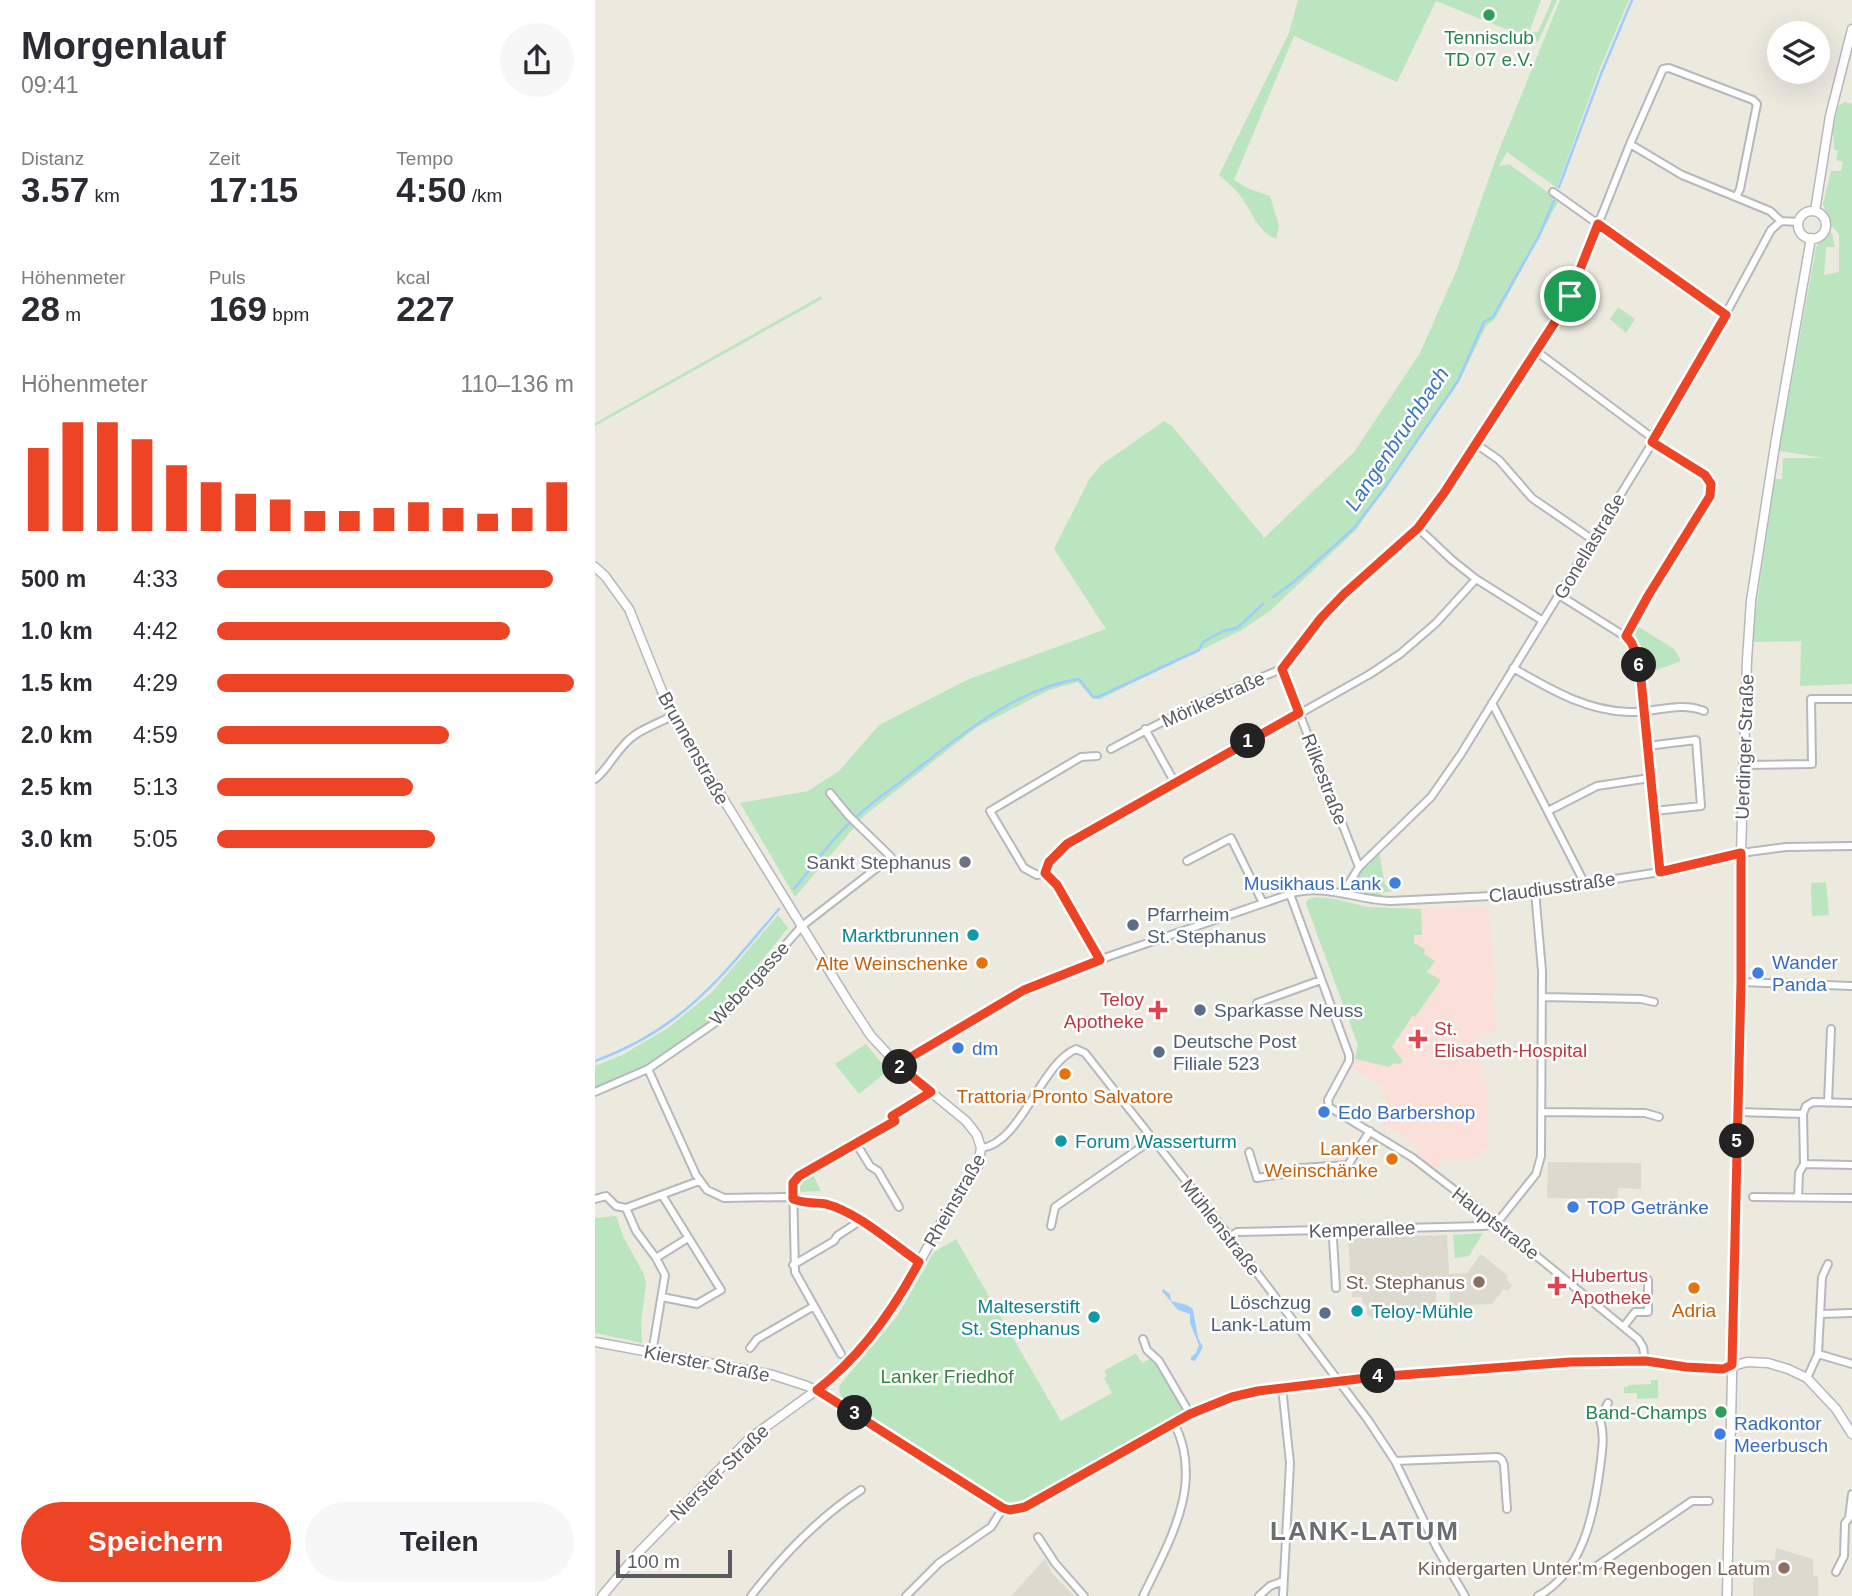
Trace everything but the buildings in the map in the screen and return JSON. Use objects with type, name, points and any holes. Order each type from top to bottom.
[{"type":"street","name":"Uerdinger Straße","points":[[1727,1596],[1741,982],[1741,853],[1751,601],[1811,238],[1821,235],[1826,226],[1824,217],[1815,211],[1830,116],[1852,29]]},
{"type":"street","points":[[1282,669],[1321,618],[1344,594],[1418,528],[1444,493],[1566,305],[1659,74],[1666,68],[1753,100],[1757,109],[1736,197]]},
{"type":"street","points":[[1630,144],[1682,175],[1770,211],[1781,221],[1799,222]]},
{"type":"street","points":[[1553,192],[1726,315]]},
{"type":"street","points":[[1799,222],[1805,213],[1815,211]]},
{"type":"street","name":"Gonellastraße","points":[[1359,867],[1431,797],[1461,754],[1653,440],[1726,315],[1771,230],[1781,221]]},
{"type":"street","points":[[1799,222],[1803,234],[1811,238]]},
{"type":"street","points":[[1536,351],[1710,480],[1710,496],[1626,636]]},
{"type":"street","points":[[1476,444],[1499,460],[1532,498],[1593,540]]},
{"type":"street","points":[[1418,528],[1476,579],[1543,621]]},
{"type":"street","name":"Brunnenstraße","points":[[595,567],[605,576],[629,609],[672,716],[871,1036],[899,1066],[965,1121],[977,1135],[982,1148]]},
{"type":"street","points":[[1047,876],[1049,862],[1067,844],[1370,674],[1400,654],[1436,624],[1476,579]]},
{"type":"street","points":[[1559,595],[1626,636],[1639,659],[1660,872]]},
{"type":"street","points":[[1513,668],[1572,700],[1614,711],[1643,712],[1691,705],[1703,711]]},
{"type":"street","name":"Rilkestraße","points":[[1282,669],[1359,867]]},
{"type":"street","name":"Mörikestraße","points":[[1111,749],[1220,692],[1282,669]]},
{"type":"street","points":[[1744,765],[1812,764],[1811,699],[1852,699]]},
{"type":"street","points":[[1493,703],[1585,884]]},
{"type":"street","points":[[595,779],[604,772],[624,744],[672,716]]},
{"type":"street","name":"Mörikestraße","points":[[1145,729],[1175,783]]},
{"type":"street","points":[[1647,746],[1696,740],[1701,806],[1654,811]]},
{"type":"street","points":[[1097,756],[1081,757],[990,811],[1024,868],[1037,875],[1047,876],[1057,885],[1100,960]]},
{"type":"street","points":[[1548,811],[1597,786],[1650,778]]},
{"type":"street","name":"Webergasse","points":[[595,1092],[648,1069],[719,1020],[802,926],[891,857],[849,816],[830,793]]},
{"type":"street","points":[[1187,860],[1231,838],[1263,903]]},
{"type":"street","name":"Claudiusstraße","points":[[1343,893],[1361,898],[1400,901],[1476,897],[1660,872],[1741,853],[1786,847],[1852,846]]},
{"type":"street","points":[[899,1066],[1024,990],[1100,960],[1290,894],[1322,889],[1343,893],[1359,867]]},
{"type":"street","points":[[1496,1224],[1540,1166],[1542,998],[1535,891]]},
{"type":"street","points":[[1258,1003],[1321,980],[1290,894]]},
{"type":"street","name":"Hauptstraße","points":[[1321,980],[1349,1055],[1349,1061],[1328,1104],[1331,1109],[1413,1158],[1624,1326],[1641,1343],[1646,1361]]},
{"type":"street","points":[[1741,982],[1852,986]]},
{"type":"street","points":[[1542,998],[1641,999],[1654,1002]]},
{"type":"street","points":[[1828,1103],[1831,1029]]},
{"type":"street","name":"Mühlenstraße","points":[[1073,1050],[1085,1053],[1230,1237],[1383,1441],[1437,1548],[1465,1596]]},
{"type":"street","name":"Rheinstraße","points":[[817,1390],[847,1363],[881,1325],[903,1292],[946,1214],[973,1176],[982,1148],[997,1143],[1023,1114],[1060,1060],[1073,1050]]},
{"type":"street","points":[[648,1069],[699,1181],[707,1190],[724,1198],[785,1197],[801,1202],[825,1204],[860,1222],[919,1262]]},
{"type":"street","points":[[841,1354],[793,1265],[793,1183],[796,1178],[895,1121],[892,1116],[931,1092]]},
{"type":"street","points":[[1798,1197],[1799,1173],[1804,1164],[1803,1114],[1806,1106],[1813,1102],[1852,1103]]},
{"type":"street","points":[[1541,1112],[1645,1113],[1659,1117]]},
{"type":"street","points":[[1738,1112],[1803,1114]]},
{"type":"street","points":[[1249,1152],[1257,1178],[1297,1172],[1301,1168],[1348,1164],[1370,1131]]},
{"type":"street","points":[[1051,1226],[1055,1207],[1153,1139]]},
{"type":"street","points":[[856,1143],[870,1166],[878,1171],[899,1207]]},
{"type":"street","points":[[1804,1164],[1852,1165]]},
{"type":"street","points":[[595,1199],[606,1196],[616,1206],[626,1208],[699,1181]]},
{"type":"street","points":[[661,1195],[720,1290],[697,1304],[662,1297]]},
{"type":"street","points":[[1753,1197],[1852,1198]]},
{"type":"street","points":[[626,1208],[636,1231],[665,1275],[652,1353]]},
{"type":"street","points":[[793,1265],[860,1222]]},
{"type":"street","name":"Kemperallee","points":[[1230,1237],[1237,1232],[1496,1224]]},
{"type":"street","points":[[656,1258],[688,1238]]},
{"type":"street","points":[[1333,1239],[1336,1288]]},
{"type":"street","points":[[1807,1378],[1818,1354],[1822,1277],[1828,1264]]},
{"type":"street","points":[[1624,1326],[1635,1312],[1648,1312],[1647,1280]]},
{"type":"street","points":[[750,1348],[757,1339],[814,1306]]},
{"type":"street","points":[[1821,1314],[1852,1313]]},
{"type":"street","points":[[1143,1339],[1147,1350],[1159,1361],[1190,1414]]},
{"type":"street","name":"Kierster Straße","points":[[595,1342],[773,1375],[817,1390],[1003,1508]]},
{"type":"street","points":[[1818,1354],[1852,1364]]},
{"type":"street","points":[[906,1596],[939,1563],[991,1527],[1003,1508],[1010,1510],[1025,1507],[1190,1414],[1232,1397],[1282,1387],[1571,1362],[1646,1361],[1723,1369],[1732,1365],[1768,1363],[1807,1378],[1836,1409],[1852,1434]]},
{"type":"street","points":[[1282,1387],[1290,1463],[1283,1596]]},
{"type":"street","name":"Nierster Straße","points":[[606,1595],[639,1552],[749,1439],[817,1390]]},
{"type":"street","points":[[1538,1596],[1555,1584],[1570,1565],[1578,1552],[1592,1514],[1604,1432],[1600,1419],[1608,1403]]},
{"type":"street","points":[[1143,1596],[1169,1541],[1183,1500],[1186,1467],[1183,1448],[1174,1423]]},
{"type":"street","points":[[1395,1461],[1498,1457],[1504,1465],[1507,1509]]},
{"type":"street","points":[[751,1596],[796,1545],[844,1501],[861,1490]]},
{"type":"street","points":[[1836,1572],[1844,1556],[1845,1522],[1849,1518],[1852,1494]]},
{"type":"street","points":[[1570,1565],[1580,1569],[1594,1568],[1692,1501],[1709,1501]]},
{"type":"street","points":[[1038,1536],[1055,1563],[1084,1596]]},
{"type":"street","points":[[1259,1596],[1270,1586],[1283,1581]]},
{"type":"shaded area","name":"St. Elisabeth-Hospital","points":[[1316,897],[1389,909],[1488,907],[1497,987],[1493,988],[1497,1032],[1479,1033],[1481,1079],[1487,1080],[1488,1149],[1481,1149],[1481,1158],[1439,1160],[1439,1171],[1416,1154],[1418,1146],[1377,1120],[1388,1102],[1382,1093],[1385,1089],[1352,1067],[1358,1045],[1306,904],[1308,899]]},
{"type":"shaded area","points":[[1548,1162],[1641,1163],[1641,1189],[1618,1188],[1618,1199],[1547,1198]]},
{"type":"shaded area","points":[[1447,1235],[1449,1274],[1467,1273],[1481,1254],[1508,1276],[1506,1279],[1512,1285],[1508,1291],[1504,1289],[1492,1304],[1450,1306],[1449,1282],[1436,1283],[1436,1306],[1422,1306],[1422,1314],[1372,1318],[1367,1315],[1367,1307],[1362,1297],[1352,1297],[1348,1238]]},
{"type":"shaded area","name":"Kindergarten Unter'm Regenbogen Latum","points":[[1776,1548],[1813,1559],[1813,1575],[1818,1577],[1818,1596],[1753,1596],[1754,1560],[1775,1560]]},
{"type":"shaded area","points":[[1045,1559],[1052,1573],[1074,1596],[1011,1596]]},
{"type":"green space","points":[[1298,0],[1541,0],[1529,32],[1538,32],[1552,0],[1557,0],[1538,42],[1436,1],[1397,82],[1294,36],[1234,180],[1270,196],[1279,226],[1276,239],[1264,231],[1240,195],[1219,175],[1289,33]]},
{"type":"green space","points":[[1560,0],[1629,0],[1600,68],[1557,188],[1507,152],[1499,166],[1509,164],[1558,202],[1495,319],[1486,326],[1459,382],[1356,530],[1270,611],[1242,630],[1100,699],[1093,699],[1078,682],[1049,690],[977,727],[864,816],[795,897],[740,803],[808,791],[839,771],[879,725],[969,679],[1106,629],[1054,549],[1090,478],[1101,465],[1164,421],[1172,426],[1263,539],[1354,452],[1420,353],[1458,267],[1497,155]]},
{"type":"green space","points":[[1845,102],[1852,104],[1852,684],[1800,686],[1801,641],[1753,642],[1754,623],[1775,479],[1782,479],[1783,458],[1824,458],[1779,451],[1816,248],[1820,239],[1828,232],[1832,233],[1835,247],[1826,247],[1824,275],[1839,272],[1839,234],[1829,223],[1823,204],[1831,171],[1841,171],[1843,162],[1836,160],[1838,151],[1834,150],[1833,131],[1838,106]]},
{"type":"green space","points":[[821,296],[822,299],[595,426],[595,423]]},
{"type":"green space","points":[[1618,307],[1635,319],[1626,333],[1610,319]]},
{"type":"green space","points":[[1639,627],[1674,649],[1681,661],[1648,673],[1635,634]]},
{"type":"green space","points":[[1379,852],[1385,885],[1393,891],[1381,893],[1380,896],[1353,891],[1357,874]]},
{"type":"green space","points":[[1826,882],[1829,915],[1812,916],[1811,883]]},
{"type":"green space","points":[[1316,897],[1367,907],[1421,909],[1422,935],[1414,935],[1414,943],[1425,949],[1424,954],[1435,961],[1427,972],[1441,980],[1392,1047],[1403,1061],[1400,1064],[1394,1063],[1389,1067],[1355,1059],[1358,1045],[1306,904],[1308,899]]},
{"type":"green space","points":[[778,915],[788,928],[716,1017],[648,1065],[595,1088],[595,1066],[622,1055],[668,1028],[712,992]]},
{"type":"green space","points":[[866,1044],[888,1071],[859,1094],[835,1064]]},
{"type":"green space","points":[[812,1172],[821,1191],[796,1192],[798,1181]]},
{"type":"green space","points":[[616,1216],[624,1238],[644,1274],[646,1285],[641,1322],[642,1343],[595,1333],[595,1218]]},
{"type":"green space","points":[[1483,1233],[1469,1256],[1455,1258],[1453,1235]]},
{"type":"green space","name":"Lanker Friedhof","points":[[956,1239],[1061,1421],[1112,1393],[1104,1378],[1107,1376],[1104,1371],[1136,1353],[1142,1363],[1154,1357],[1185,1411],[1028,1499],[1010,1503],[992,1496],[841,1396],[840,1385],[898,1315],[934,1252]]},
{"type":"green space","points":[[1651,1380],[1658,1380],[1658,1398],[1637,1399],[1637,1393],[1624,1393],[1624,1387],[1628,1385],[1651,1384]]},
{"type":"water","points":[[1163,1289],[1170,1294],[1171,1301],[1193,1309],[1198,1338],[1203,1347],[1195,1361],[1191,1360],[1191,1357],[1199,1345],[1190,1323],[1190,1314],[1178,1310],[1162,1291]]},
{"type":"waterway","name":"Langenbruchbach","points":[[1559,187],[1632,0]]},
{"type":"waterway","name":"Langenbruchbach","points":[[1273,597],[1353,529],[1384,489],[1458,381],[1484,322],[1493,317],[1539,236],[1554,201]]},
{"type":"waterway","name":"Langenbruchbach","points":[[794,889],[857,816],[990,716],[1033,692],[1079,679],[1093,697],[1098,697],[1199,650],[1203,642],[1223,631],[1237,628],[1263,604]]},
{"type":"waterway","name":"Langenbruchbach","points":[[595,1061],[626,1048],[677,1017],[718,979],[779,909]]},
{"type":"place","name":"Tennisclub TD 07 e.V.","points":[[1489,15]]},
{"type":"place","name":"Sankt Stephanus","points":[[965,862]]},
{"type":"place","name":"Musikhaus Lank","points":[[1395,883]]},
{"type":"place","name":"Pfarrheim St. Stephanus","points":[[1133,925]]},
{"type":"place","name":"Marktbrunnen","points":[[973,935]]},
{"type":"place","name":"Alte Weinschenke","points":[[982,963]]},
{"type":"place","name":"Wander Panda","points":[[1758,973]]},
{"type":"place","name":"Teloy Apotheke","points":[[1158,1010]]},
{"type":"place","name":"Sparkasse Neuss","points":[[1200,1010]]},
{"type":"place","name":"St. Elisabeth-Hospital","points":[[1418,1039]]},
{"type":"place","name":"dm","points":[[958,1048]]},
{"type":"place","name":"Deutsche Post Filiale 523","points":[[1159,1052]]},
{"type":"place","name":"Trattoria Pronto Salvatore","points":[[1065,1074]]},
{"type":"place","name":"Edo Barbershop","points":[[1324,1112]]},
{"type":"place","name":"Forum Wasserturm","points":[[1061,1141]]},
{"type":"place","name":"Lanker Weinschänke","points":[[1392,1159]]},
{"type":"place","name":"TOP Getränke","points":[[1573,1207]]},
{"type":"place","name":"St. Stephanus","points":[[1479,1282]]},
{"type":"place","name":"Hubertus Apotheke","points":[[1557,1286]]},
{"type":"place","name":"Adria","points":[[1694,1288]]},
{"type":"place","name":"Teloy-Mühle","points":[[1357,1311]]},
{"type":"place","name":"Löschzug Lank-Latum","points":[[1325,1313]]},
{"type":"place","name":"Malteserstift St. Stephanus","points":[[1094,1317]]},
{"type":"place","name":"Band-Champs","points":[[1721,1412]]},
{"type":"place","name":"Radkontor Meerbusch","points":[[1720,1434]]},
{"type":"place","name":"Kindergarten Unter'm Regenbogen Latum","points":[[1784,1568]]},
{"type":"district","name":"LANK-LATUM","points":[[1365,1531]]},
{"type":"route","points":[[1598,224],[1726,315],[1686,388],[1652,442],[1705,475],[1711,484],[1710,496],[1626,636],[1639,659],[1660,872],[1741,853],[1741,982],[1732,1365],[1723,1369],[1646,1361],[1571,1362],[1375,1377],[1258,1391],[1232,1397],[1198,1410],[1025,1507],[1010,1510],[1003,1508],[817,1390],[876,1332],[919,1262],[843,1212],[825,1204],[793,1199],[793,1183],[799,1176],[895,1121],[892,1116],[931,1092],[899,1066],[909,1058],[1024,990],[1100,960],[1057,885],[1045,873],[1053,856],[1067,844],[1299,713],[1282,669],[1321,618],[1344,594],[1418,528],[1444,493],[1570,296],[1598,224]]}]
